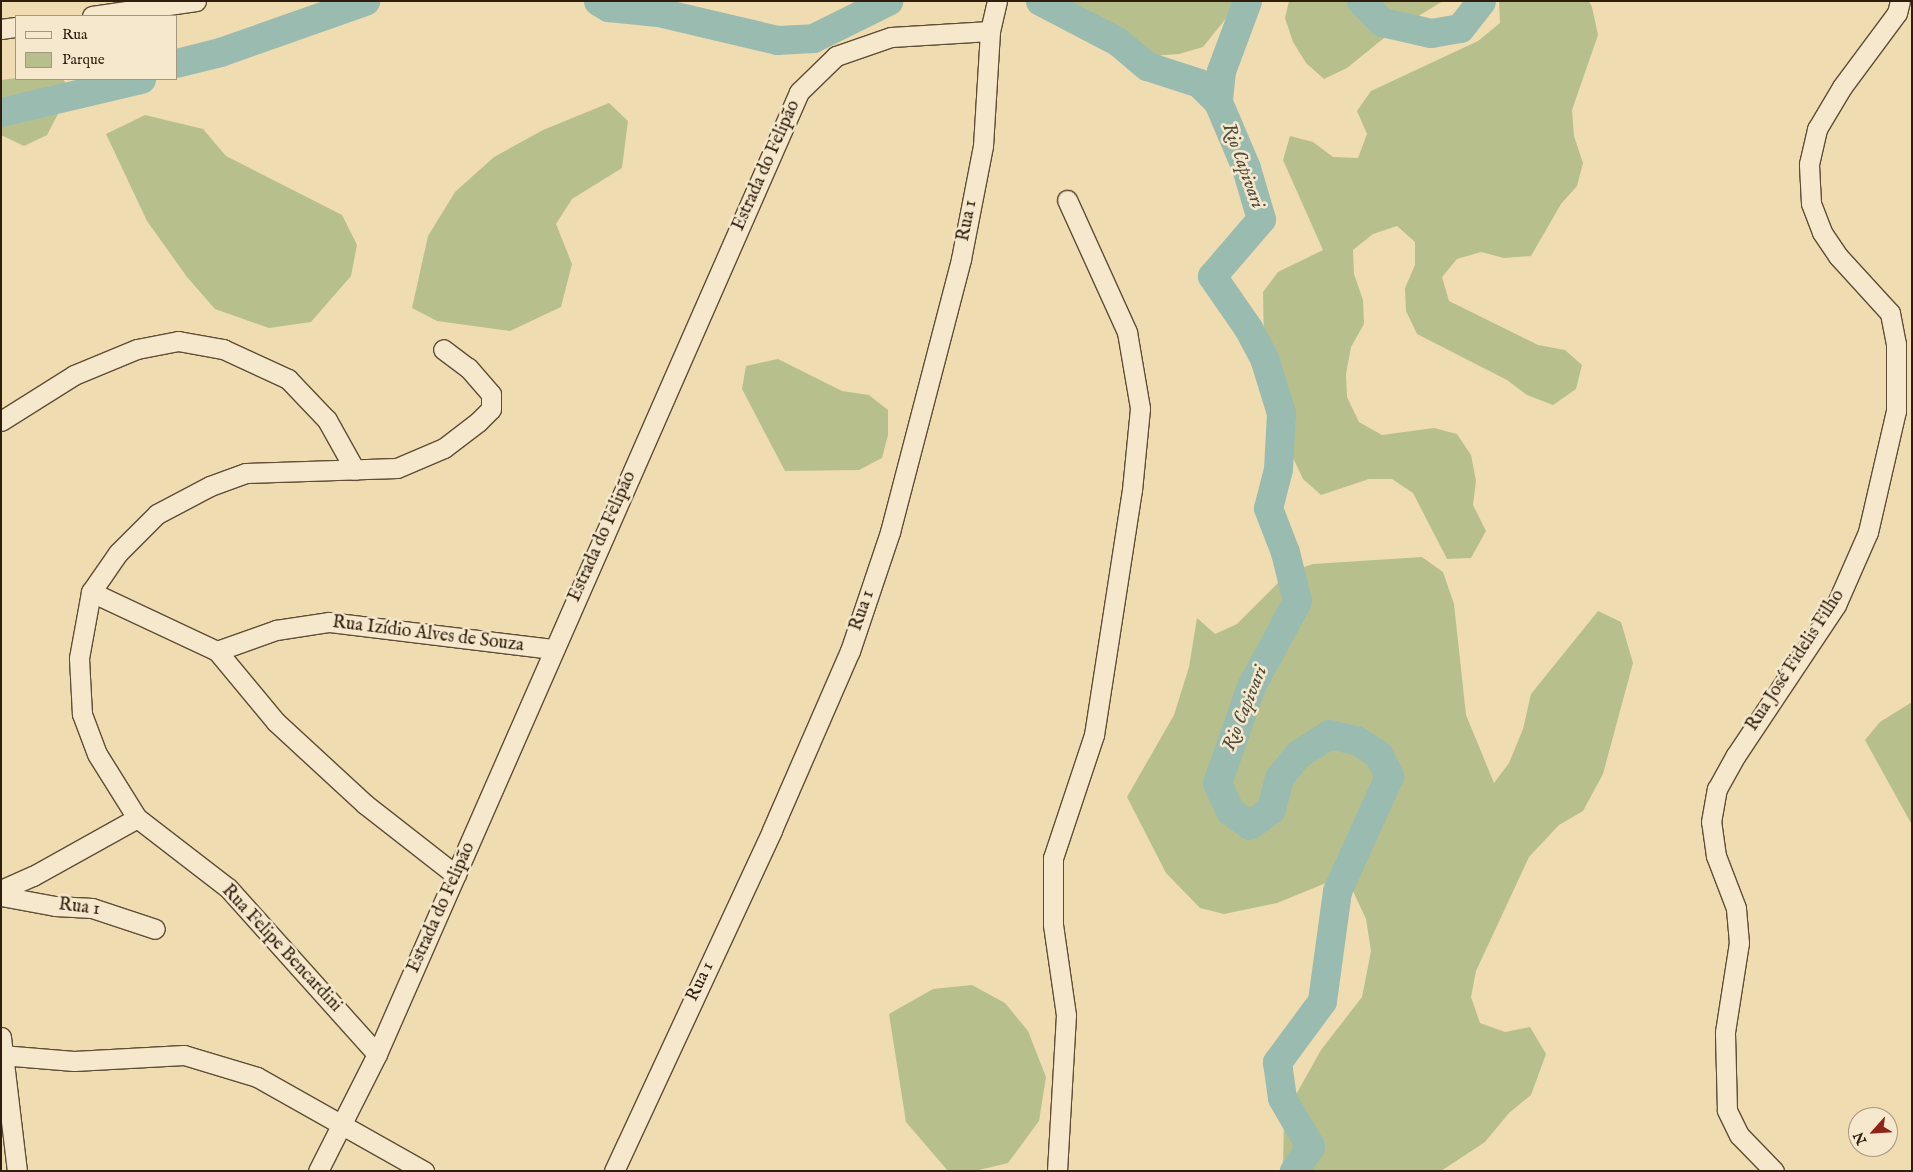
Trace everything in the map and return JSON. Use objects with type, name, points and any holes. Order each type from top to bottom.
[{"type":"street","points":[[98,15],[161,4],[196,1]]},
{"type":"street","name":"Rua José Fidelis Filho","points":[[1774,1171],[1739,1135],[1727,1110],[1725,1032],[1739,942],[1736,908],[1716,856],[1711,822],[1717,789],[1736,755],[1836,605],[1868,532],[1896,411],[1896,344],[1890,313],[1838,256],[1822,232],[1811,202],[1809,164],[1818,129],[1842,87],[1897,13],[1900,1]]},
{"type":"street","name":"Estrada do Felipão","points":[[318,1171],[340,1123],[377,1054],[799,92],[836,56],[891,37],[993,16]]},
{"type":"street","name":"Rua 1","points":[[614,1171],[772,830],[834,687],[887,541],[961,260],[983,146],[993,16]]},
{"type":"street","points":[[1,29],[15,27]]},
{"type":"street","points":[[1057,1171],[1066,1015],[1054,925],[1053,858],[1094,735],[1132,490],[1140,408],[1126,332],[1067,200]]},
{"type":"street","points":[[1,421],[74,375],[137,349],[178,341],[223,349],[288,379],[327,420],[354,470]]},
{"type":"street","name":"Rua Felipe Bencardini","points":[[377,1054],[228,888],[137,818],[96,754],[82,714],[79,658],[91,592],[118,552],[157,514],[210,486],[246,473],[397,468],[444,448],[491,409],[491,394],[468,368],[443,349]]},
{"type":"street","points":[[91,592],[217,651],[276,722],[365,804],[456,876]]},
{"type":"street","name":"Rua Izídio Alves de Souza","points":[[217,651],[276,630],[329,622],[553,650]]},
{"type":"street","points":[[1,890],[49,868],[137,818]]},
{"type":"street","name":"Rua 1","points":[[1,896],[55,906],[92,908],[119,914],[155,929]]},
{"type":"street","points":[[17,1171],[2,1049],[74,1061],[184,1055],[250,1073],[424,1171]]},
{"type":"green space","points":[[1070,1],[1240,1],[1203,47],[1179,54],[1152,56],[1126,52],[1091,13]]},
{"type":"green space","points":[[1289,1],[1443,1],[1389,34],[1347,68],[1324,79],[1306,63],[1293,42],[1285,18]]},
{"type":"green space","points":[[1499,1],[1589,1],[1598,35],[1572,110],[1574,136],[1583,163],[1577,186],[1561,204],[1531,256],[1504,258],[1481,252],[1457,259],[1442,277],[1449,301],[1538,345],[1565,350],[1582,365],[1576,389],[1553,405],[1527,395],[1507,380],[1417,334],[1406,311],[1405,288],[1415,265],[1415,242],[1397,226],[1373,234],[1353,250],[1354,274],[1363,300],[1364,324],[1351,347],[1346,374],[1347,397],[1359,422],[1382,435],[1434,428],[1457,434],[1471,455],[1476,481],[1473,505],[1486,531],[1471,558],[1447,559],[1413,493],[1392,479],[1369,479],[1321,495],[1303,479],[1265,398],[1263,292],[1278,272],[1323,250],[1283,160],[1290,136],[1313,142],[1333,157],[1358,158],[1367,134],[1357,111],[1371,91],[1478,41],[1500,23]]},
{"type":"green space","points":[[15,78],[15,80],[64,80],[73,94],[58,114],[47,135],[24,146],[1,135],[1,80]]},
{"type":"green space","points":[[609,103],[628,121],[622,168],[572,199],[556,224],[572,264],[561,307],[510,331],[437,321],[412,308],[428,236],[455,192],[494,157],[543,130]]},
{"type":"green space","points":[[145,115],[203,129],[226,156],[342,215],[357,245],[351,276],[311,322],[269,328],[215,309],[187,277],[147,221],[106,134]]},
{"type":"green space","points":[[778,359],[842,391],[869,395],[888,410],[888,435],[882,458],[859,470],[785,471],[742,389],[746,366]]},
{"type":"green space","points":[[1422,557],[1443,572],[1454,604],[1466,715],[1494,783],[1509,763],[1523,729],[1531,694],[1598,611],[1621,622],[1633,663],[1603,774],[1583,811],[1559,825],[1529,857],[1476,971],[1471,997],[1480,1023],[1505,1032],[1530,1027],[1546,1054],[1531,1095],[1509,1113],[1485,1142],[1441,1171],[1283,1171],[1284,1116],[1321,1050],[1362,997],[1371,951],[1366,919],[1353,891],[1331,881],[1277,903],[1224,914],[1200,908],[1166,873],[1127,797],[1174,715],[1189,667],[1197,618],[1215,634],[1237,624],[1289,572],[1313,564]]},
{"type":"green space","points":[[1912,702],[1912,825],[1865,740],[1880,722]]},
{"type":"green space","points":[[972,985],[1005,1003],[1028,1031],[1046,1077],[1039,1121],[1008,1163],[975,1171],[948,1171],[906,1122],[889,1014],[933,989]]},
{"type":"waterway","points":[[178,62],[220,52],[365,1]]},
{"type":"waterway","points":[[598,1],[608,7],[658,12],[777,40],[813,38],[888,1]]},
{"type":"waterway","points":[[1040,1],[1117,41],[1147,66],[1199,83],[1218,102]]},
{"type":"waterway","name":"Rio Capivari","points":[[1247,1],[1221,71],[1218,102],[1246,168],[1261,219],[1212,276],[1248,328],[1264,358],[1281,413],[1278,469],[1268,508],[1285,552],[1297,601],[1251,686],[1217,783],[1230,811],[1250,825],[1271,809],[1279,778],[1297,755],[1329,734],[1356,740],[1378,754],[1389,776],[1337,891],[1322,1001],[1277,1062],[1282,1098],[1310,1146],[1294,1171]]},
{"type":"waterway","name":"Rio Capivari","points":[[1361,1],[1382,22],[1431,33],[1460,28],[1481,1]]},
{"type":"waterway","points":[[1,112],[137,80]]}]
